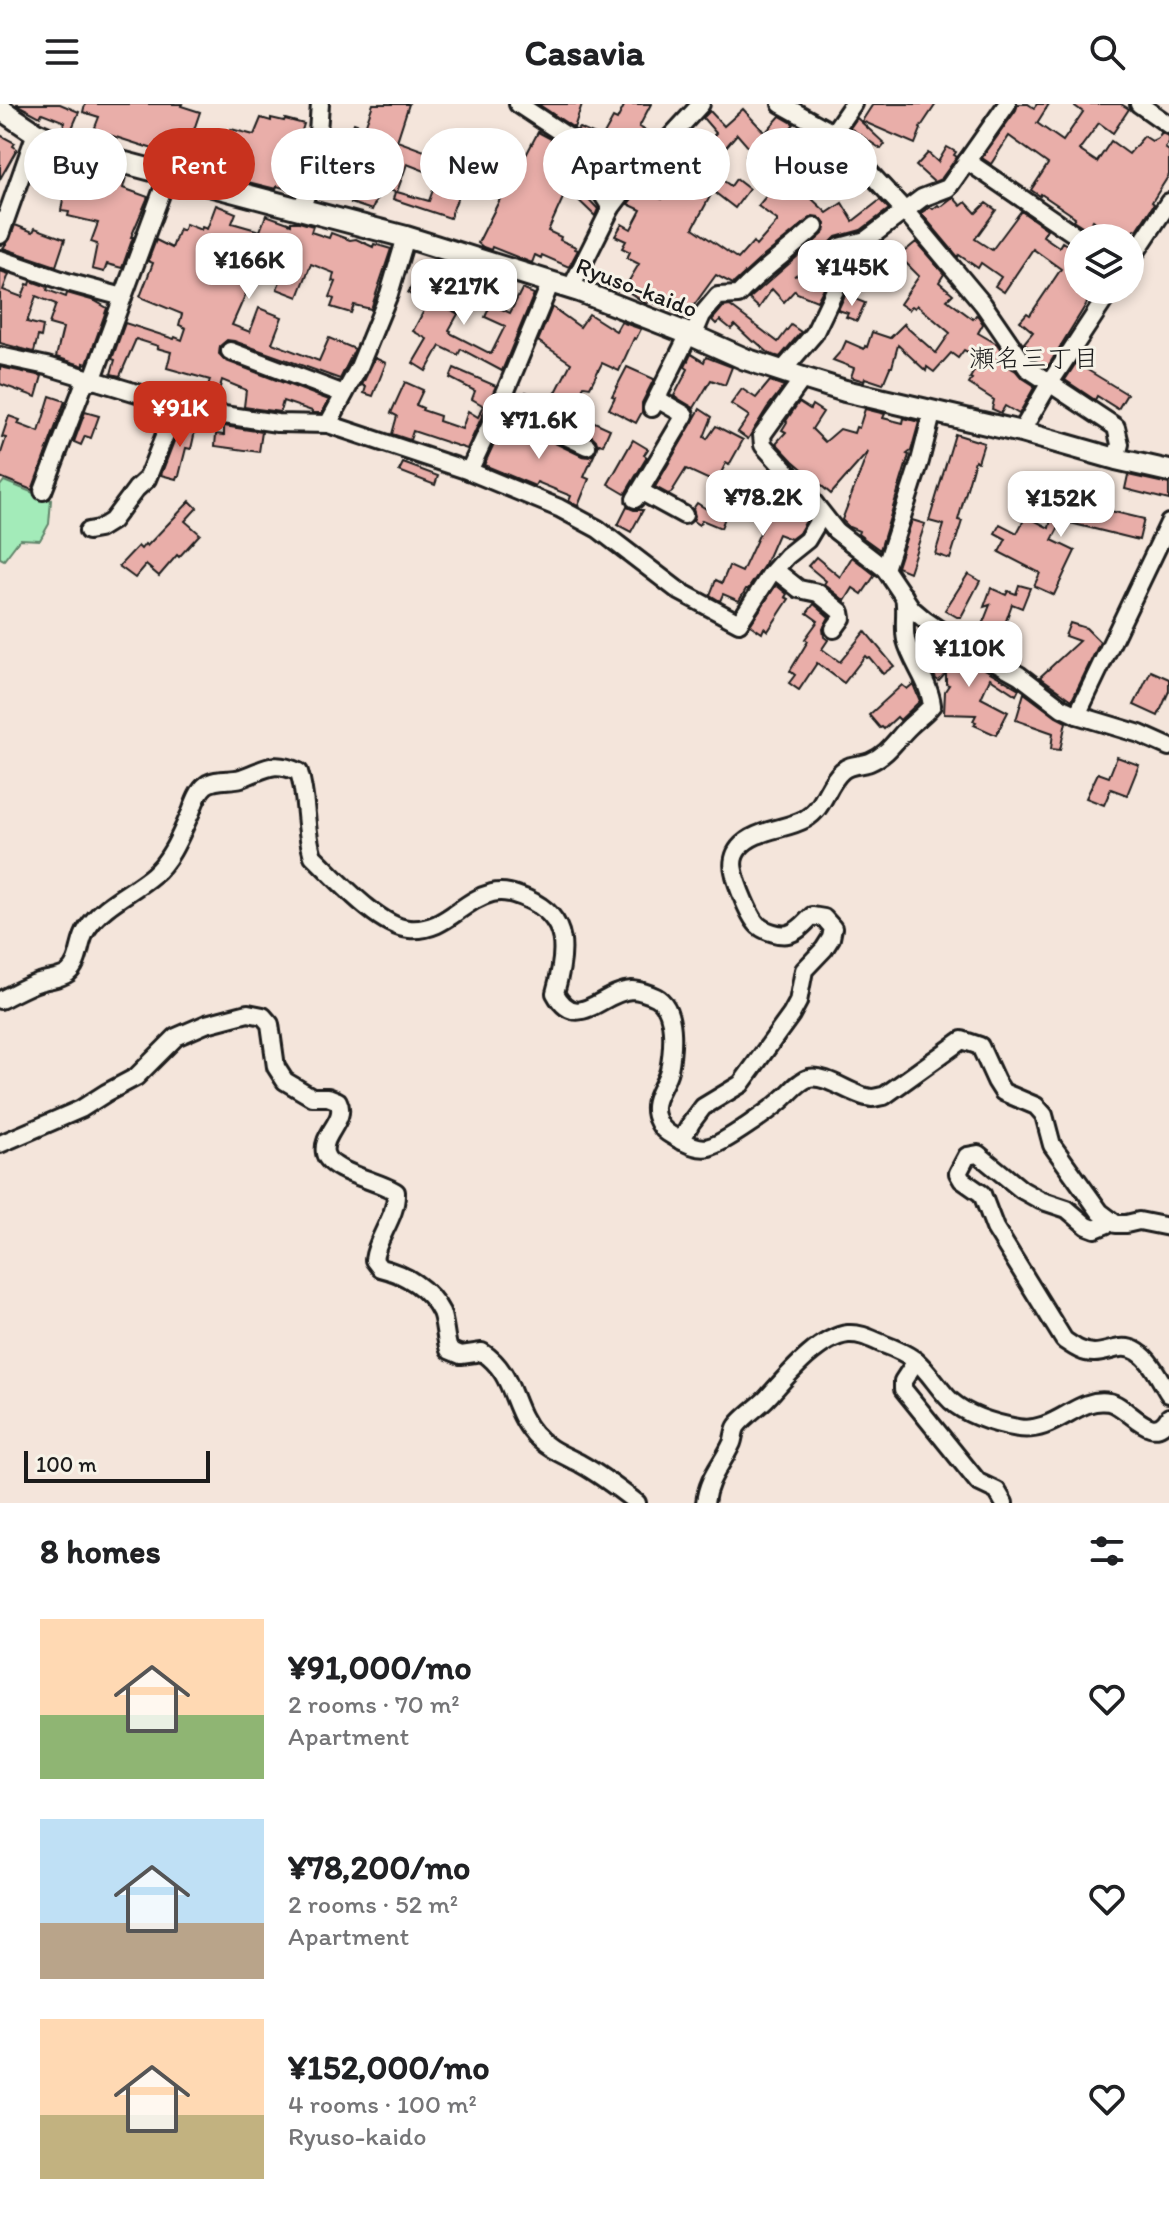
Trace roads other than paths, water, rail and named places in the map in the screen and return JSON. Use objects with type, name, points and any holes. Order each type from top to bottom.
[{"type":"main road","name":"Ryuso-kaido","points":[[5,109],[30,128]]},
{"type":"main road","name":"Ryuso-kaido","points":[[255,197],[406,237],[571,288],[615,303],[745,359],[845,391],[933,410],[1169,471]]},
{"type":"street","points":[[301,209],[315,164],[320,104]]},
{"type":"street","points":[[518,104],[571,139],[582,152],[611,208]]},
{"type":"street","points":[[571,288],[611,208],[638,172],[701,104]]},
{"type":"street","points":[[781,104],[824,128]]},
{"type":"street","points":[[836,128],[853,104]]},
{"type":"street","points":[[782,371],[814,334],[836,288],[836,253],[840,247],[866,240],[922,198],[948,188],[1007,104]]},
{"type":"street","points":[[1139,104],[1169,125]]},
{"type":"street","points":[[967,161],[1064,227]]},
{"type":"street","points":[[0,235],[4,214],[24,163]]},
{"type":"street","points":[[877,181],[983,304],[1027,368],[1116,427],[1120,444],[1116,459]]},
{"type":"street","points":[[43,491],[123,297],[159,200]]},
{"type":"street","points":[[1144,240],[1169,202]]},
{"type":"street","points":[[684,515],[638,495],[685,415],[654,404],[702,315],[718,296],[738,295],[757,274],[793,248],[815,227]]},
{"type":"street","points":[[328,424],[359,367],[389,294],[406,237]]},
{"type":"street","points":[[0,259],[123,297]]},
{"type":"street","points":[[469,471],[551,282]]},
{"type":"street","points":[[1021,432],[1102,304]]},
{"type":"street","points":[[230,351],[344,394]]},
{"type":"street","points":[[0,356],[47,366],[197,411],[277,423],[328,424],[469,471],[559,508],[598,529],[679,591],[739,623],[775,570],[807,540],[822,515]]},
{"type":"street","points":[[803,378],[762,435],[763,445],[836,531],[885,569],[912,609],[944,633],[1019,675],[1062,708],[1169,747]]},
{"type":"street","points":[[88,531],[112,521],[147,479],[177,405]]},
{"type":"street","points":[[500,405],[587,446]]},
{"type":"street","points":[[885,569],[933,410]]},
{"type":"street","points":[[1077,715],[1169,523]]},
{"type":"street","points":[[775,570],[799,589],[818,593],[841,612],[842,618],[834,629]]},
{"type":"street","points":[[681,1141],[703,1107],[741,1084],[791,1015],[798,1002],[804,970],[831,938],[833,928],[824,918],[812,916],[799,929],[786,935],[759,926],[751,916],[734,872],[734,859],[740,847],[753,837],[801,821],[815,813],[842,771],[855,764],[869,763],[895,745],[912,723],[924,716],[932,705],[930,690],[912,658],[905,637],[907,607],[904,596]]},
{"type":"street","points":[[0,1000],[69,972],[77,960],[87,929],[94,920],[165,862],[206,785],[239,779],[262,769],[283,765],[299,772],[304,787],[309,844],[313,856],[390,924],[410,929],[439,925],[473,901],[493,892],[507,892],[545,909],[562,937],[563,958],[555,993],[561,1004],[570,1011],[582,1011],[634,989],[657,997],[668,1010],[672,1041],[668,1072],[655,1101],[656,1119],[665,1132],[681,1141],[709,1148],[746,1126],[810,1078],[871,1098],[884,1096],[962,1040],[980,1046],[1003,1092],[1036,1106],[1044,1115],[1052,1145],[1100,1212],[1112,1222]]},
{"type":"street","points":[[0,1144],[81,1109],[136,1077],[176,1037],[206,1024],[248,1013],[263,1016],[270,1024],[276,1067],[285,1081],[312,1097],[328,1097],[338,1101],[342,1107],[340,1117],[325,1143],[328,1160],[396,1192],[391,1218],[375,1248],[374,1260],[380,1268],[396,1272],[422,1286],[442,1313],[449,1350],[461,1355],[482,1352],[496,1361],[509,1380],[533,1433],[557,1453],[581,1464],[637,1503]]},
{"type":"street","points":[[1169,1227],[1139,1221],[1126,1224],[1112,1222],[1095,1229],[1087,1226],[1067,1209],[1022,1190],[978,1154],[967,1156],[958,1173],[962,1180],[982,1194],[995,1228],[1064,1340],[1078,1350],[1094,1353],[1120,1346],[1135,1350],[1146,1359],[1169,1394]]},
{"type":"street","points":[[705,1503],[712,1474],[732,1443],[737,1426],[804,1358],[820,1346],[846,1334],[863,1335],[916,1361],[951,1401],[970,1413],[1020,1428],[1036,1428],[1052,1423],[1080,1406],[1097,1401],[1112,1402],[1142,1425],[1155,1427],[1169,1417]]},
{"type":"street","points":[[916,1361],[903,1381],[903,1389],[978,1482],[997,1491],[1004,1503]]},
{"type":"district","name":"瀬名三丁目","points":[[1034,358]]}]
